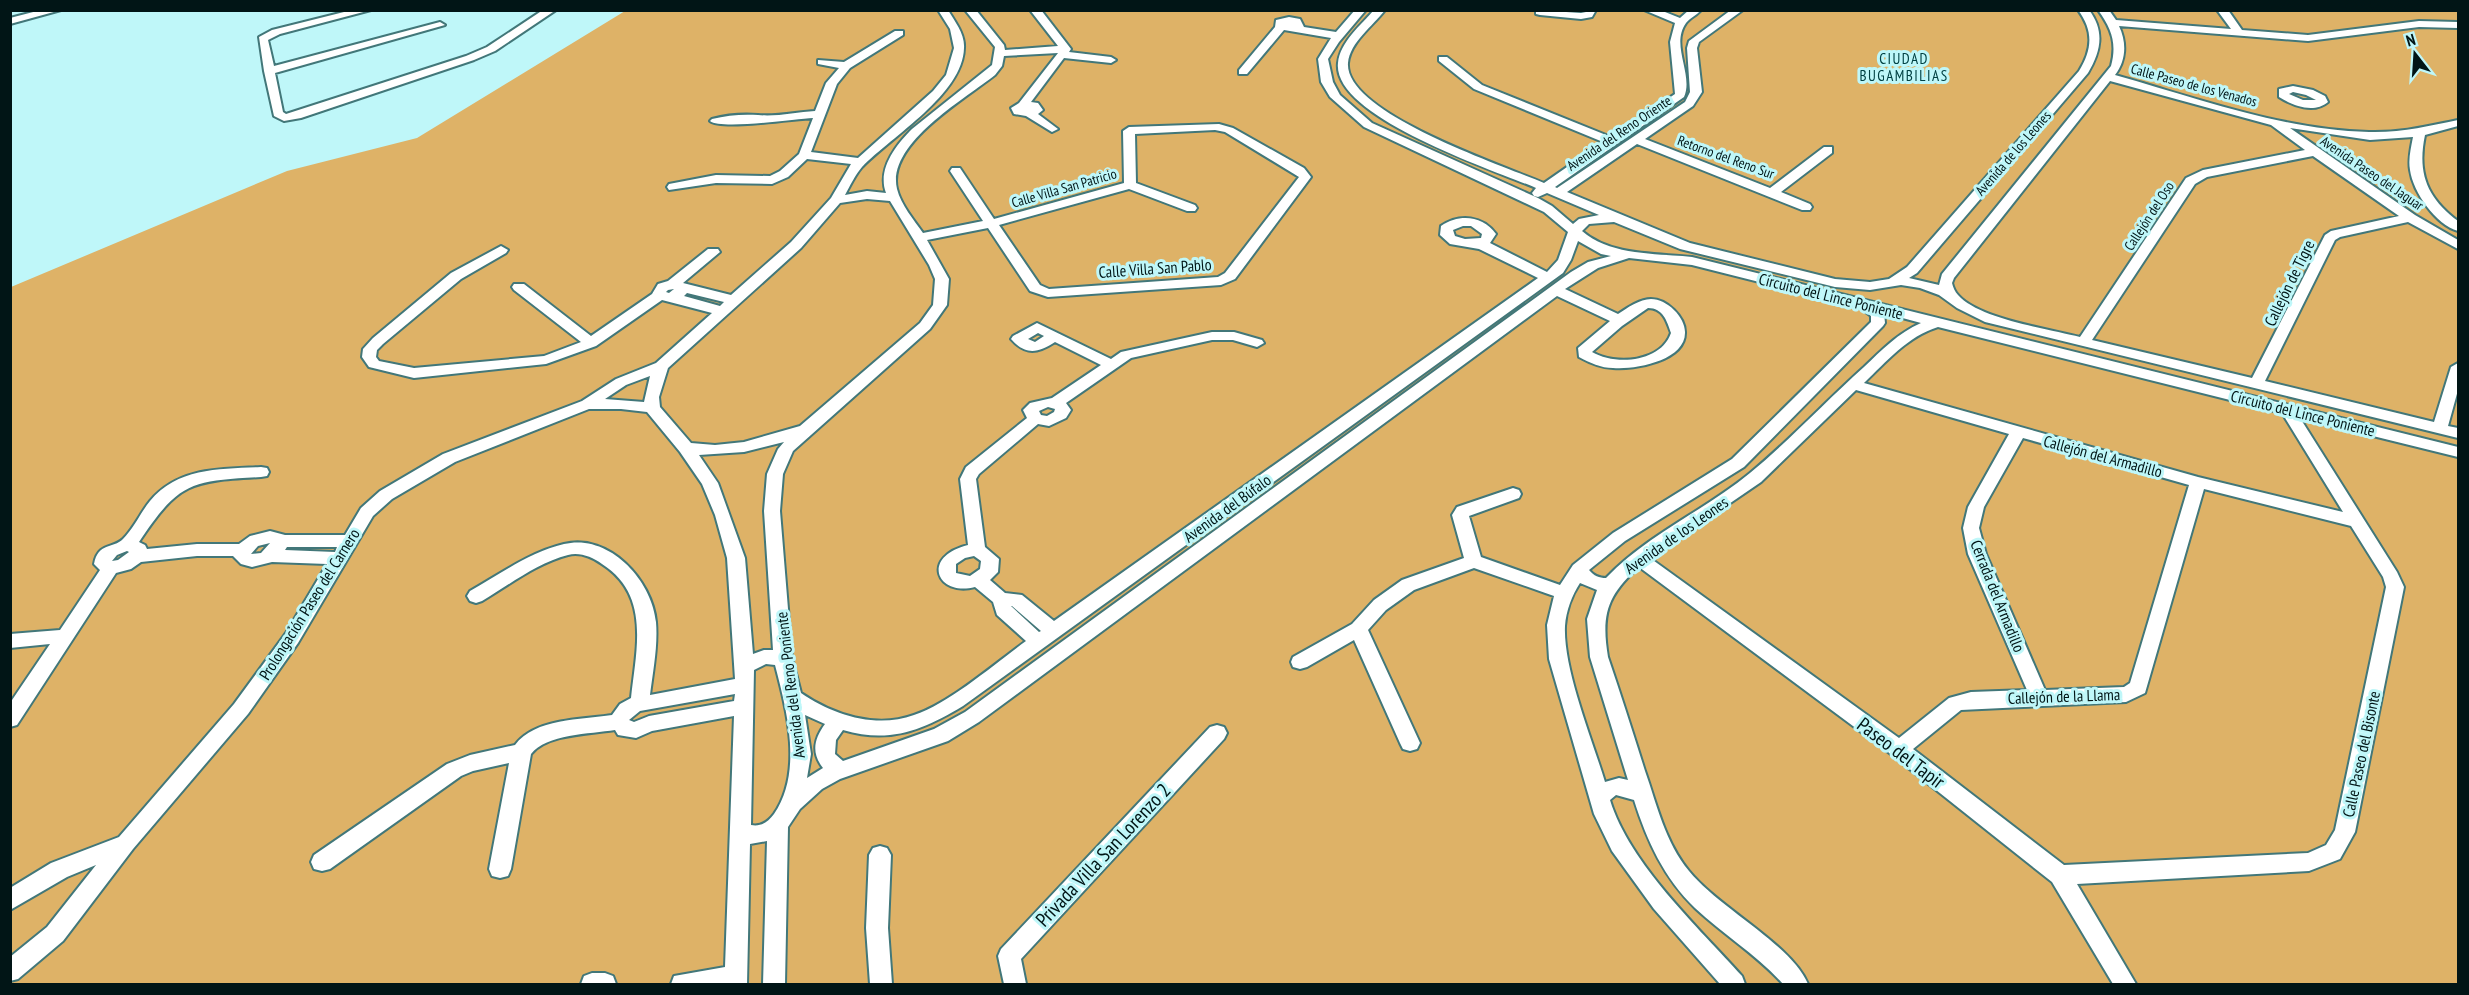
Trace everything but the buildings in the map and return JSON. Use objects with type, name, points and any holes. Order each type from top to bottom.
[{"type":"street","points":[[10,21],[56,10]]},
{"type":"street","points":[[366,10],[267,36],[263,39],[278,114],[284,118],[297,116],[470,58],[491,49],[551,10]]},
{"type":"street","points":[[682,984],[736,980],[745,675],[735,558],[723,515],[710,483],[686,448],[652,408],[653,390],[661,366],[796,245],[836,200],[858,164],[937,93],[951,76],[959,48],[955,29],[942,10]]},
{"type":"street","points":[[970,10],[995,39],[1001,52],[1064,50],[1111,60]]},
{"type":"street","points":[[1035,10],[1064,50]]},
{"type":"street","points":[[1295,24],[1299,10]]},
{"type":"street","name":"Circuito del Lince Poniente","points":[[1361,10],[1323,59],[1325,74],[1336,97],[1368,125],[1548,209],[1588,243],[1597,247],[1632,255],[1692,261],[2458,452]]},
{"type":"street","name":"Circuito del Lince Poniente","points":[[1380,10],[1352,43],[1343,61],[1346,80],[1376,112],[1402,127],[1628,224],[1685,246],[1824,281],[1870,286],[1894,282],[1923,284],[1990,319],[2458,434]]},
{"type":"street","points":[[1540,12],[1581,16],[1588,15],[1591,10]]},
{"type":"street","points":[[1649,10],[1681,22],[1696,10]]},
{"type":"street","name":"Avenida del Reno Oriente","points":[[1534,201],[1638,140],[1692,101],[1696,92],[1692,48],[1694,41],[1738,10]]},
{"type":"street","name":"Avenida de los Leones","points":[[1894,282],[1912,270],[2083,73],[2093,57],[2096,42],[2090,18],[2083,10]]},
{"type":"street","name":"Avenida de los Leones","points":[[1797,984],[1771,956],[1713,910],[1683,880],[1662,846],[1642,794],[1599,657],[1594,633],[1598,606],[1611,584],[1638,558],[1737,492],[1765,469],[1852,384],[1914,330],[1958,316],[1956,300],[1946,283],[1947,277],[2116,67],[2121,43],[2114,23],[2103,10]]},
{"type":"street","points":[[2222,10],[2239,33]]},
{"type":"street","points":[[1243,72],[1281,27],[1278,24],[1280,22],[1341,34]]},
{"type":"street","name":"Avenida del Reno Oriente","points":[[1550,191],[1611,141],[1680,94],[1674,42],[1681,22]]},
{"type":"street","points":[[2114,23],[2313,38],[2419,24],[2458,25]]},
{"type":"street","points":[[269,71],[440,25]]},
{"type":"street","points":[[673,187],[716,179],[772,180],[802,158],[832,83],[846,66],[899,33]]},
{"type":"street","points":[[1052,129],[1026,109],[1064,50]]},
{"type":"street","name":"Avenida del Reno Poniente","points":[[778,825],[794,803],[801,754],[793,697],[783,658],[772,511],[775,474],[786,449],[934,315],[940,305],[942,279],[894,198],[889,180],[893,162],[916,131],[997,66],[1001,52]]},
{"type":"street","points":[[1443,59],[1478,87],[1611,141]]},
{"type":"street","points":[[822,62],[846,66]]},
{"type":"street","points":[[951,76],[982,80]]},
{"type":"street","name":"Calle Paseo de los Venados","points":[[2108,77],[2273,122],[2344,134],[2370,136],[2420,133],[2458,123]]},
{"type":"street","points":[[2273,122],[2290,100]]},
{"type":"street","points":[[716,121],[747,122],[754,118],[818,114]]},
{"type":"street","name":"Avenida Paseo del Jaguar","points":[[2273,122],[2410,218],[2458,245]]},
{"type":"street","name":"Calle Villa San Pablo","points":[[998,223],[1035,288],[1041,292],[1209,284],[1230,276],[1305,175],[1229,130],[1200,125],[1129,131],[1131,185]]},
{"type":"street","name":"Avenida Paseo del Jaguar","points":[[2420,133],[2415,163],[2419,182],[2434,205],[2458,227]]},
{"type":"street","name":"Retorno del Reno Sur","points":[[1638,140],[1772,193],[1828,150]]},
{"type":"street","name":"Callejón del Oso","points":[[2083,343],[2190,181],[2203,174],[2314,152]]},
{"type":"street","points":[[802,158],[858,164]]},
{"type":"street","points":[[956,171],[998,223]]},
{"type":"street","points":[[1131,185],[1191,208]]},
{"type":"street","name":"Calle Villa San Patricio","points":[[921,242],[998,223],[1131,185]]},
{"type":"street","points":[[1772,193],[1806,207]]},
{"type":"street","points":[[836,200],[867,195],[894,198]]},
{"type":"street","name":"Callejón de Tigre","points":[[2256,385],[2330,238],[2336,234],[2410,218]]},
{"type":"street","points":[[1593,265],[1568,256],[1573,231],[1583,222],[1594,219],[1608,219],[1628,224]]},
{"type":"street","points":[[1478,244],[1617,324]]},
{"type":"street","points":[[501,250],[456,276],[378,341],[370,349],[369,357],[374,364],[414,373],[524,364],[546,360],[591,343],[671,291],[713,252]]},
{"type":"street","name":"Avenida del Búfalo","points":[[793,697],[809,710],[840,721],[884,729],[913,724],[956,701],[1332,432],[1551,287],[1593,265],[1632,255]]},
{"type":"street","name":"Avenida del Búfalo","points":[[794,803],[815,783],[840,770],[941,735],[972,717],[1348,441],[1551,287],[1558,270],[1568,256]]},
{"type":"street","points":[[1863,304],[1858,298],[1858,292],[1870,286]]},
{"type":"street","points":[[519,287],[591,343]]},
{"type":"street","points":[[671,291],[733,300]]},
{"type":"street","points":[[671,291],[722,311]]},
{"type":"street","points":[[1655,304],[1672,317],[1678,328],[1678,340],[1665,353],[1638,363],[1609,364],[1587,357],[1585,348],[1617,324],[1643,305],[1655,304]]},
{"type":"street","name":"Avenida de los Leones","points":[[1734,984],[1640,876],[1618,845],[1604,814],[1558,659],[1556,625],[1564,593],[1579,569],[1618,537],[1738,463],[1878,322],[1878,315],[1863,304]]},
{"type":"street","points":[[1054,336],[1112,365]]},
{"type":"street","points":[[977,550],[969,479],[972,471],[1035,419],[1049,421],[1056,419],[1062,410],[1055,403],[1126,355],[1212,336],[1234,336],[1257,343]]},
{"type":"street","name":"Prolongación Paseo del Carnero","points":[[10,971],[55,934],[126,843],[241,710],[292,638],[367,512],[386,495],[448,458],[587,404],[621,382],[661,366]]},
{"type":"street","points":[[2439,430],[2458,367]]},
{"type":"street","name":"Callejón del Armadillo","points":[[1852,384],[2198,482],[2356,521]]},
{"type":"street","points":[[587,404],[621,404],[652,408]]},
{"type":"street","name":"Calle Paseo del Bisonte","points":[[2060,875],[2309,862],[2333,852],[2345,832],[2395,587],[2391,576],[2287,410]]},
{"type":"street","name":"Avenida del Reno Poniente","points":[[686,448],[718,451],[759,445],[807,428]]},
{"type":"street","points":[[1332,432],[1348,441]]},
{"type":"street","name":"Cerrada del Armadillo","points":[[2018,432],[1977,507],[1971,528],[1977,554],[2039,697]]},
{"type":"street","points":[[10,719],[111,567],[125,564],[168,492],[209,476],[261,472]]},
{"type":"street","name":"Callejón de la Llama","points":[[1899,749],[1956,703],[1971,700],[2126,694],[2138,688],[2198,482]]},
{"type":"street","points":[[1473,561],[1460,515],[1463,511],[1513,494]]},
{"type":"street","points":[[132,550],[243,550],[259,538],[274,537],[279,541],[348,541]]},
{"type":"street","points":[[268,556],[276,550],[279,541]]},
{"type":"street","points":[[476,596],[553,554],[575,548],[596,552],[616,562],[644,602],[647,622],[640,703]]},
{"type":"street","points":[[243,550],[242,556],[247,560],[268,556],[339,558]]},
{"type":"street","points":[[968,550],[977,550],[990,559],[989,572],[978,580],[965,583],[949,577],[946,571],[947,564],[952,557],[968,550]]},
{"type":"street","name":"Paseo del Tapir","points":[[1638,558],[1899,749],[2006,836],[2060,875],[2125,984]]},
{"type":"street","points":[[1300,662],[1358,629],[1380,605],[1408,585],[1473,561],[1564,593]]},
{"type":"street","points":[[1579,569],[1587,580],[1603,585],[1611,584]]},
{"type":"street","points":[[978,580],[1001,599],[1016,600],[1055,632]]},
{"type":"street","points":[[1001,599],[1003,610],[1039,643]]},
{"type":"street","points":[[1358,629],[1410,743]]},
{"type":"street","points":[[10,641],[65,636]]},
{"type":"street","points":[[744,707],[649,724],[636,730],[625,729],[620,722],[622,714],[629,706],[650,703],[745,675],[765,657],[783,658]]},
{"type":"street","points":[[840,721],[828,734],[824,748],[828,761],[840,770]]},
{"type":"street","points":[[500,868],[521,752],[530,740],[546,734],[620,722]]},
{"type":"street","name":"Privada Villa San Lorenzo 2","points":[[1015,984],[1009,956],[1217,733]]},
{"type":"street","points":[[322,862],[454,770],[470,763],[521,752]]},
{"type":"street","points":[[1599,798],[1607,789],[1616,785],[1642,794]]},
{"type":"street","points":[[741,830],[758,836],[778,825]]},
{"type":"street","points":[[774,984],[778,825]]},
{"type":"street","points":[[10,900],[59,870],[126,843]]},
{"type":"street","points":[[880,855],[877,928],[881,984]]},
{"type":"street","points":[[592,984],[605,984]]},
{"type":"shaded area","points":[[625,11],[2458,11],[2458,984],[11,984],[11,287],[287,171],[417,138]]},
{"type":"district","name":"CIUDAD BUGAMBILIAS","points":[[1904,66]]}]
